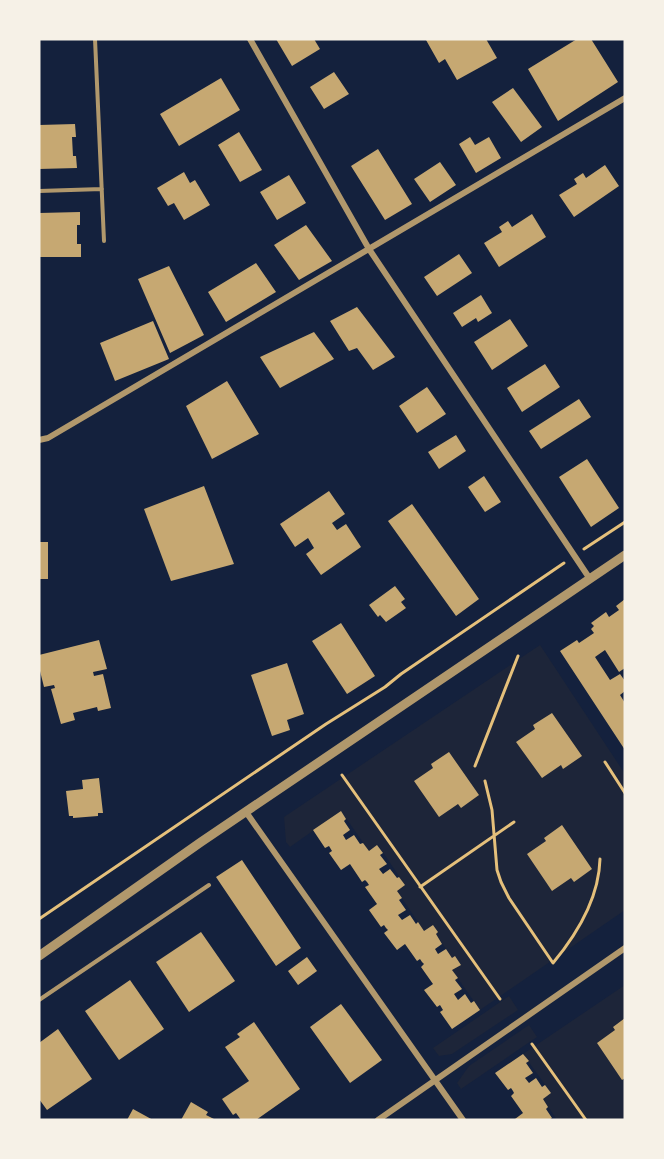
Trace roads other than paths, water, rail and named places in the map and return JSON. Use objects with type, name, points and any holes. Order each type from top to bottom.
[{"type":"street","points":[[249,39],[369,249],[590,579]]},
{"type":"street","points":[[39,440],[48,438],[625,98]]},
{"type":"street","points":[[39,956],[246,812],[625,555]]},
{"type":"street","points":[[246,812],[463,1120]]},
{"type":"street","points":[[378,1120],[625,948]]},
{"type":"lane","points":[[95,39],[104,241]]},
{"type":"lane","points":[[39,191],[102,189]]},
{"type":"lane","points":[[39,1000],[209,885]]}]
